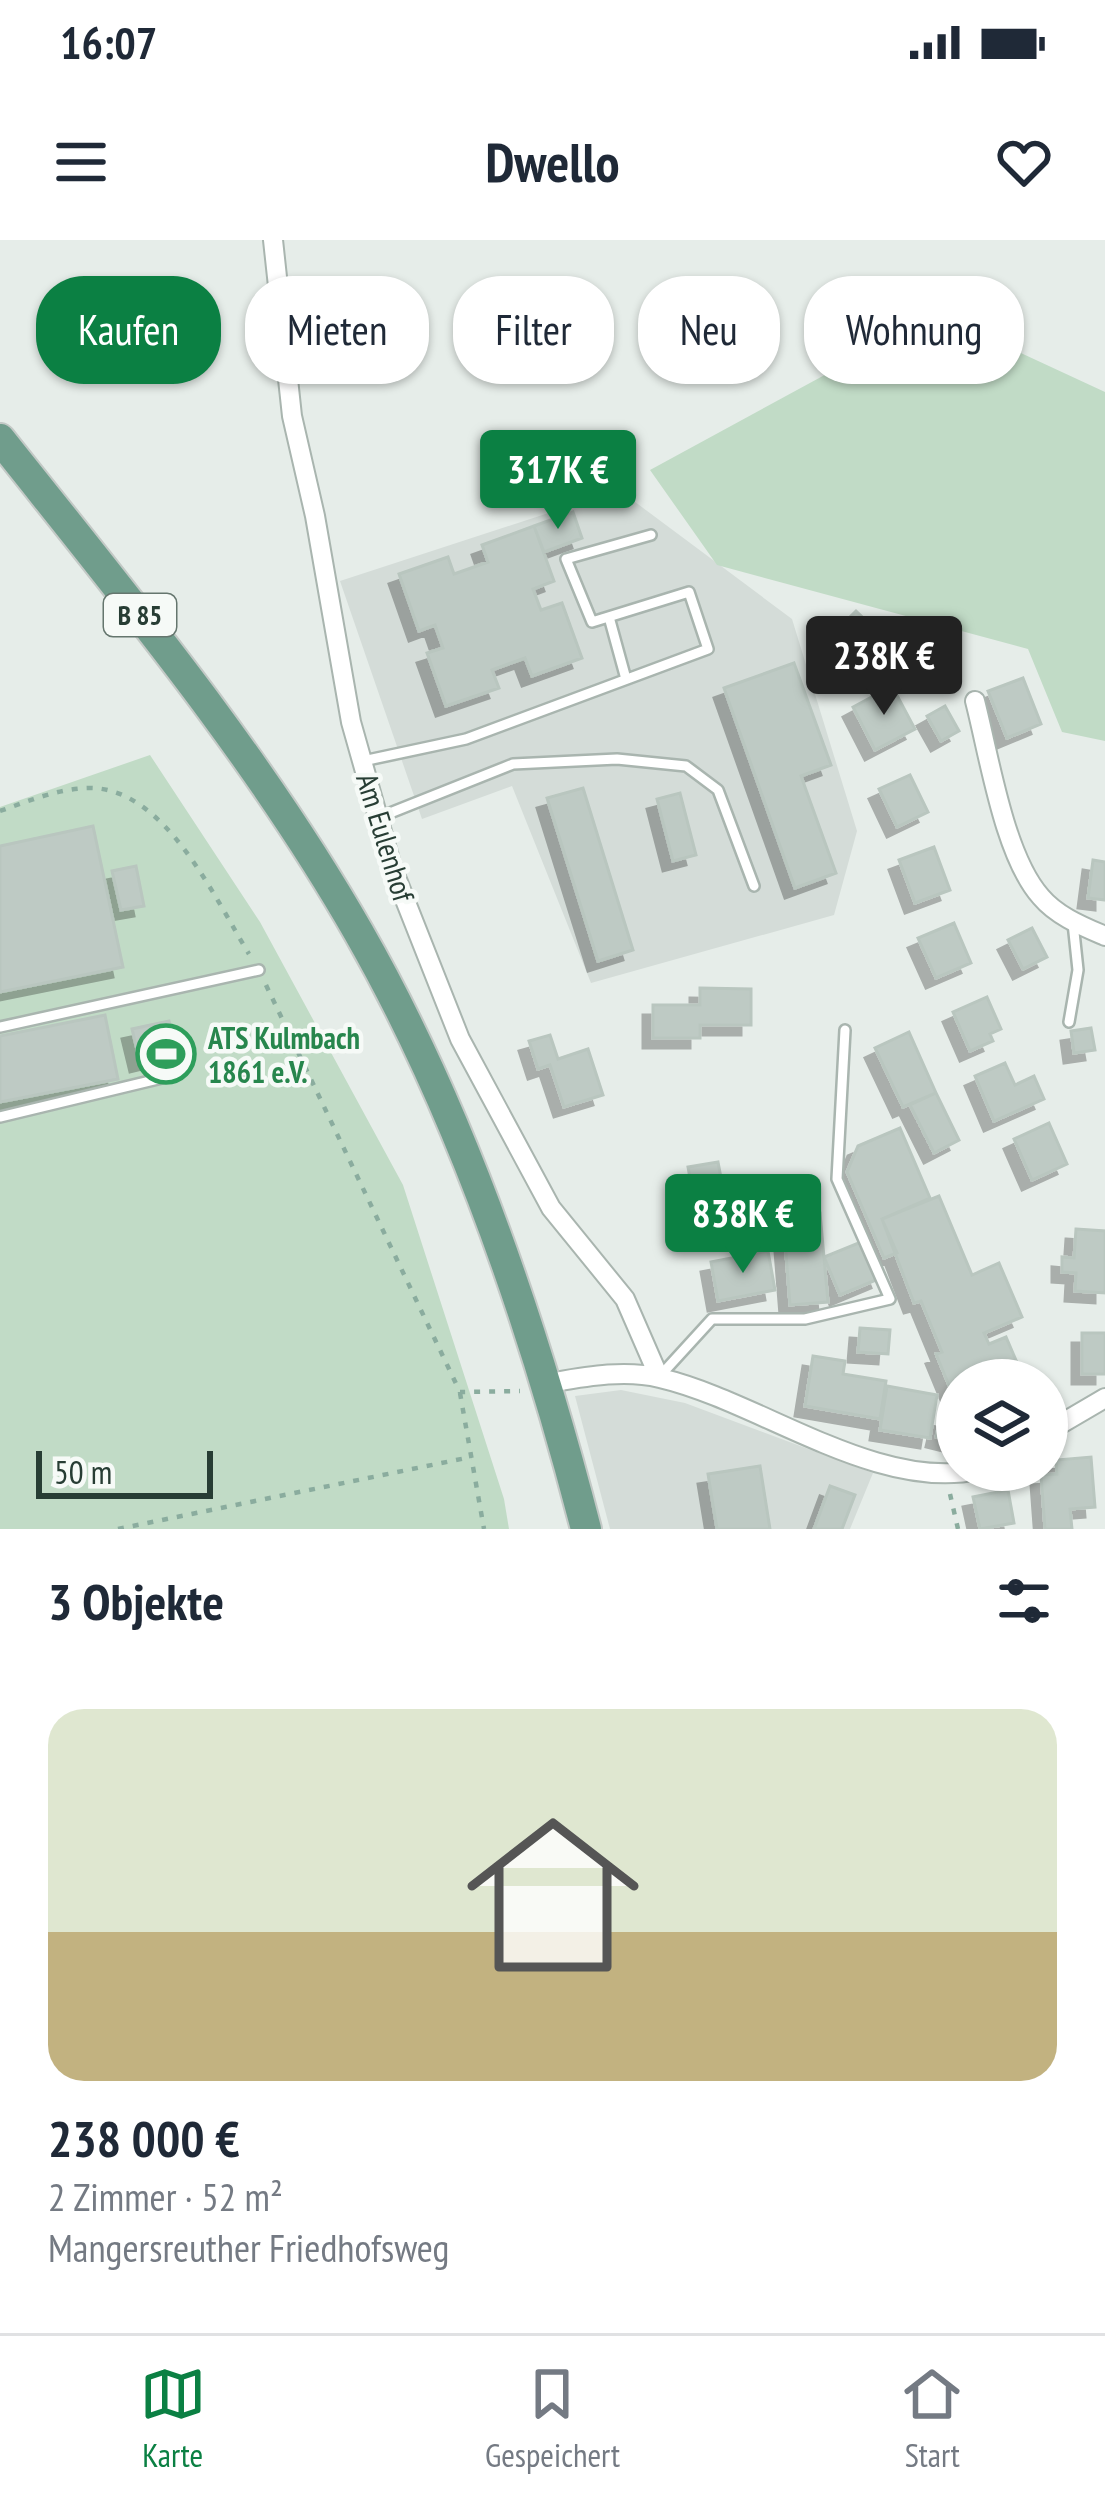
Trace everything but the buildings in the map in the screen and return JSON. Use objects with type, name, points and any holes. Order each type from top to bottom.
[{"type":"main road","name":"B 85","points":[[0,439],[182,668],[273,796],[360,935],[447,1111],[549,1383],[586,1529]]},
{"type":"street","name":"Am Eulenhof","points":[[273,240],[292,416],[351,722],[392,867],[460,1039],[551,1208],[625,1299],[659,1378]]},
{"type":"street","points":[[975,700],[1018,862],[1042,898],[1073,923],[1105,935]]},
{"type":"street","points":[[549,1383],[614,1374],[659,1378],[894,1467],[936,1475]]},
{"type":"street","points":[[1068,1420],[1105,1398]]},
{"type":"lane","points":[[363,761],[466,739],[708,649],[689,592],[592,622],[566,560],[651,535]]},
{"type":"lane","points":[[609,617],[626,679]]},
{"type":"lane","points":[[380,817],[513,764],[617,759],[686,766],[718,790],[754,886]]},
{"type":"lane","points":[[1069,1022],[1078,970],[1073,923]]},
{"type":"lane","points":[[0,1028],[259,970]]},
{"type":"lane","points":[[659,1378],[712,1319],[805,1319],[890,1299],[837,1179],[845,1030]]},
{"type":"lane","points":[[0,1117],[162,1078]]},
{"type":"path","points":[[0,811],[62,790],[90,788],[118,791],[144,805],[168,828],[259,970],[460,1392],[484,1529]]},
{"type":"path","points":[[460,1392],[514,1393],[549,1383]]},
{"type":"path","points":[[118,1529],[471,1457]]},
{"type":"path","points":[[949,1491],[958,1529]]},
{"type":"shaded area","points":[[619,490],[792,619],[857,831],[834,915],[591,983],[512,786],[422,819],[340,581]]},
{"type":"shaded area","points":[[621,1390],[685,1403],[873,1473],[850,1529],[610,1529],[575,1396]]},
{"type":"green space","points":[[1024,354],[1105,392],[1105,741],[1062,732],[1028,649],[717,565],[650,470],[808,384],[1024,384]]},
{"type":"green space","name":"ATS Kulmbach 1861 e.V.","points":[[150,755],[260,922],[403,1185],[504,1499],[509,1529],[0,1529],[0,807]]},
{"type":"place","name":"ATS Kulmbach 1861 e.V.","points":[[166,1054]]}]
